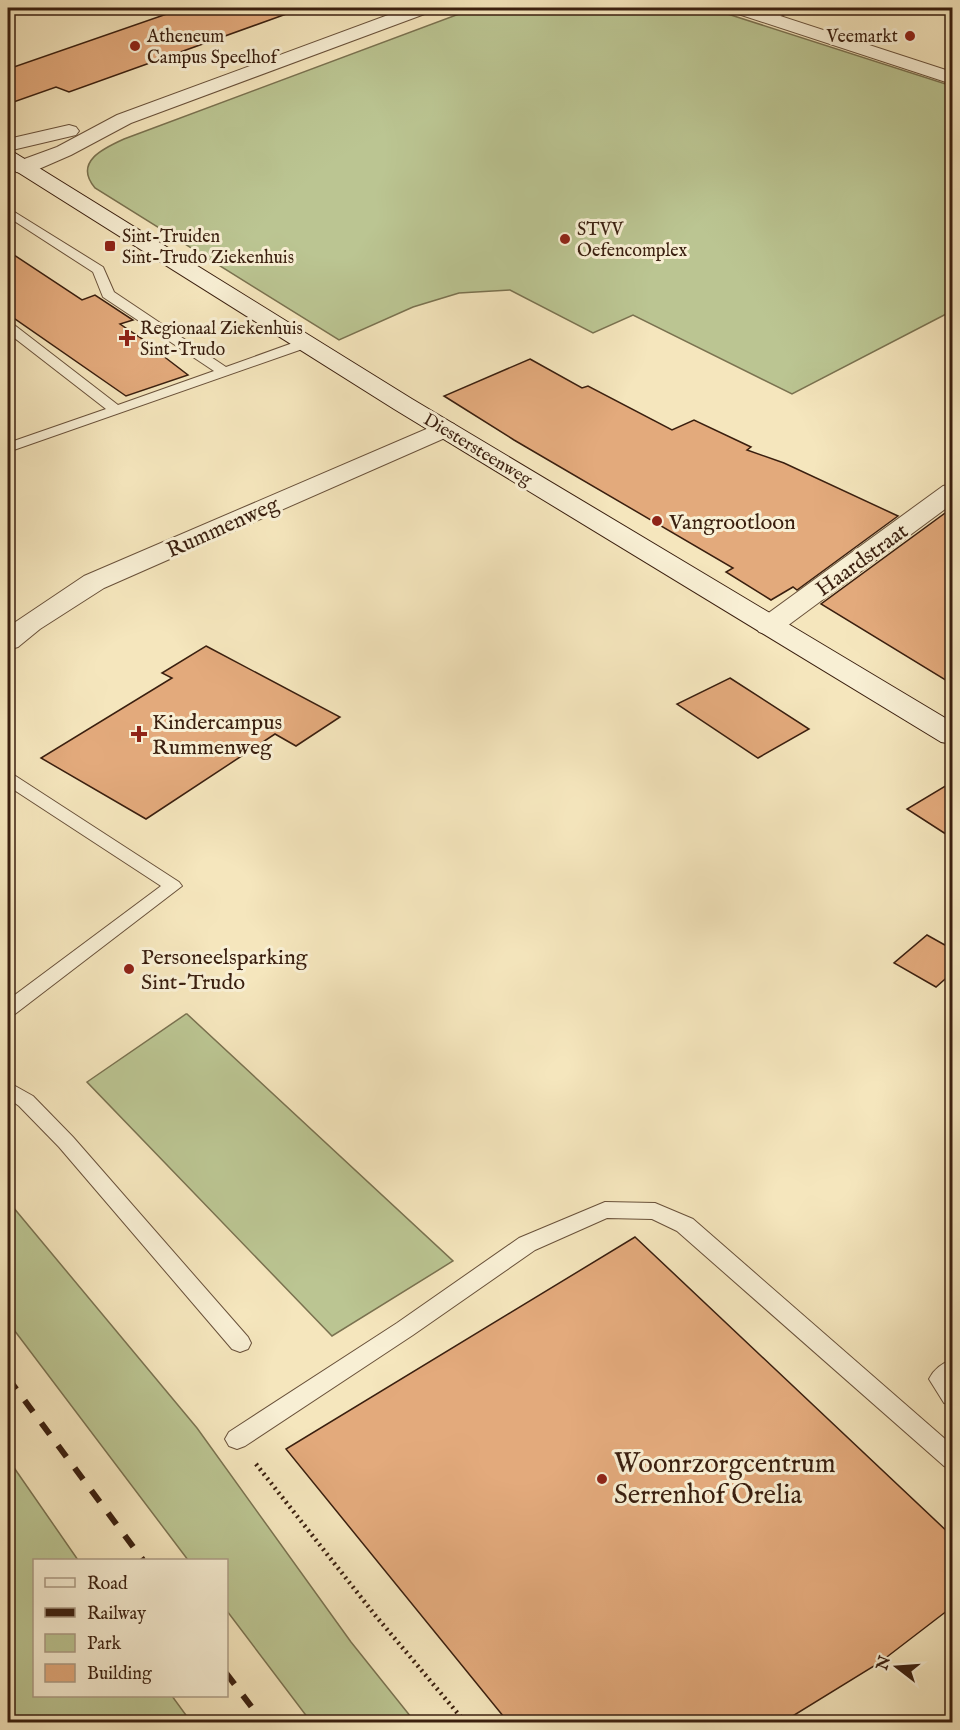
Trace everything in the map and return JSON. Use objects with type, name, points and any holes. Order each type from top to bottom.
[{"type":"street","points":[[16,162],[64,151],[124,119],[423,8]]},
{"type":"street","points":[[739,8],[952,78]]},
{"type":"street","points":[[8,145],[124,119]]},
{"type":"street","name":"Diestersteenweg","points":[[16,162],[445,429],[952,735]]},
{"type":"street","name":"Rummenweg","points":[[8,641],[30,623],[94,582],[445,429]]},
{"type":"street","name":"Haardstraat","points":[[769,626],[952,492]]},
{"type":"lane","points":[[769,17],[794,8]]},
{"type":"lane","points":[[8,212],[99,270],[108,294],[223,371]]},
{"type":"lane","points":[[8,327],[116,410]]},
{"type":"lane","points":[[8,448],[306,343]]},
{"type":"lane","points":[[8,779],[173,886],[8,1009]]},
{"type":"lane","points":[[8,1089],[26,1101],[66,1142],[240,1343]]},
{"type":"lane","points":[[237,1439],[405,1329],[527,1244],[605,1210],[655,1211],[686,1225],[952,1459]]},
{"type":"lane","points":[[952,1369],[940,1379],[952,1396]]},
{"type":"path","points":[[237,1439],[367,1606],[465,1722]]},
{"type":"green space","name":"STVV Oefencomplex","points":[[475,8],[709,8],[952,86],[952,311],[792,394],[633,315],[593,333],[510,290],[459,293],[413,307],[339,340],[95,188],[89,179],[87,171],[94,157],[124,139]]},
{"type":"green space","points":[[186,1014],[453,1261],[332,1336],[87,1082]]},
{"type":"green space","points":[[8,1201],[197,1428],[351,1642],[415,1722],[311,1722],[228,1612],[228,1559],[187,1559],[8,1322]]},
{"type":"green space","points":[[8,1459],[77,1559],[33,1559],[33,1697],[173,1697],[191,1722],[8,1722]]},
{"type":"building","points":[[184,8],[292,8],[292,12],[69,92],[56,87],[8,104],[8,69]]},
{"type":"building","points":[[8,251],[82,300],[95,295],[133,320],[120,324],[160,351],[158,352],[188,375],[126,396],[8,314]]},
{"type":"building","points":[[530,359],[582,388],[588,386],[672,430],[694,420],[751,447],[747,450],[784,463],[898,516],[797,590],[793,587],[771,600],[726,572],[733,568],[514,440],[444,396]]},
{"type":"building","points":[[952,508],[952,684],[821,604]]},
{"type":"building","name":"Kindercampus Rummenweg","points":[[206,646],[340,717],[296,746],[275,734],[146,819],[41,758],[172,678],[162,673]]},
{"type":"building","points":[[730,678],[809,729],[758,758],[677,704]]},
{"type":"building","points":[[952,782],[952,838],[907,809]]},
{"type":"building","points":[[927,935],[952,949],[952,973],[936,987],[894,963]]},
{"type":"building","name":"Woonrzorgcentrum Serrenhof Orelia","points":[[635,1237],[952,1536],[952,1607],[879,1663],[783,1722],[508,1722],[286,1449]]},
{"type":"railway","points":[[8,1378],[142,1559]]},
{"type":"railway","points":[[228,1676],[263,1722]]},
{"type":"place","name":"Veemarkt","points":[[910,36]]},
{"type":"place","name":"Atheneum Campus Speelhof","points":[[135,46]]},
{"type":"place","name":"STVV Oefencomplex","points":[[565,239]]},
{"type":"place","name":"Sint-Truiden Sint-Trudo Ziekenhuis","points":[[110,246]]},
{"type":"place","name":"Regionaal Ziekenhuis Sint-Trudo","points":[[127,338]]},
{"type":"place","name":"Vangrootloon","points":[[657,521]]},
{"type":"place","name":"Kindercampus Rummenweg","points":[[139,734]]},
{"type":"place","name":"Personeelsparking Sint-Trudo","points":[[129,969]]},
{"type":"place","name":"Woonrzorgcentrum Serrenhof Orelia","points":[[602,1479]]}]
